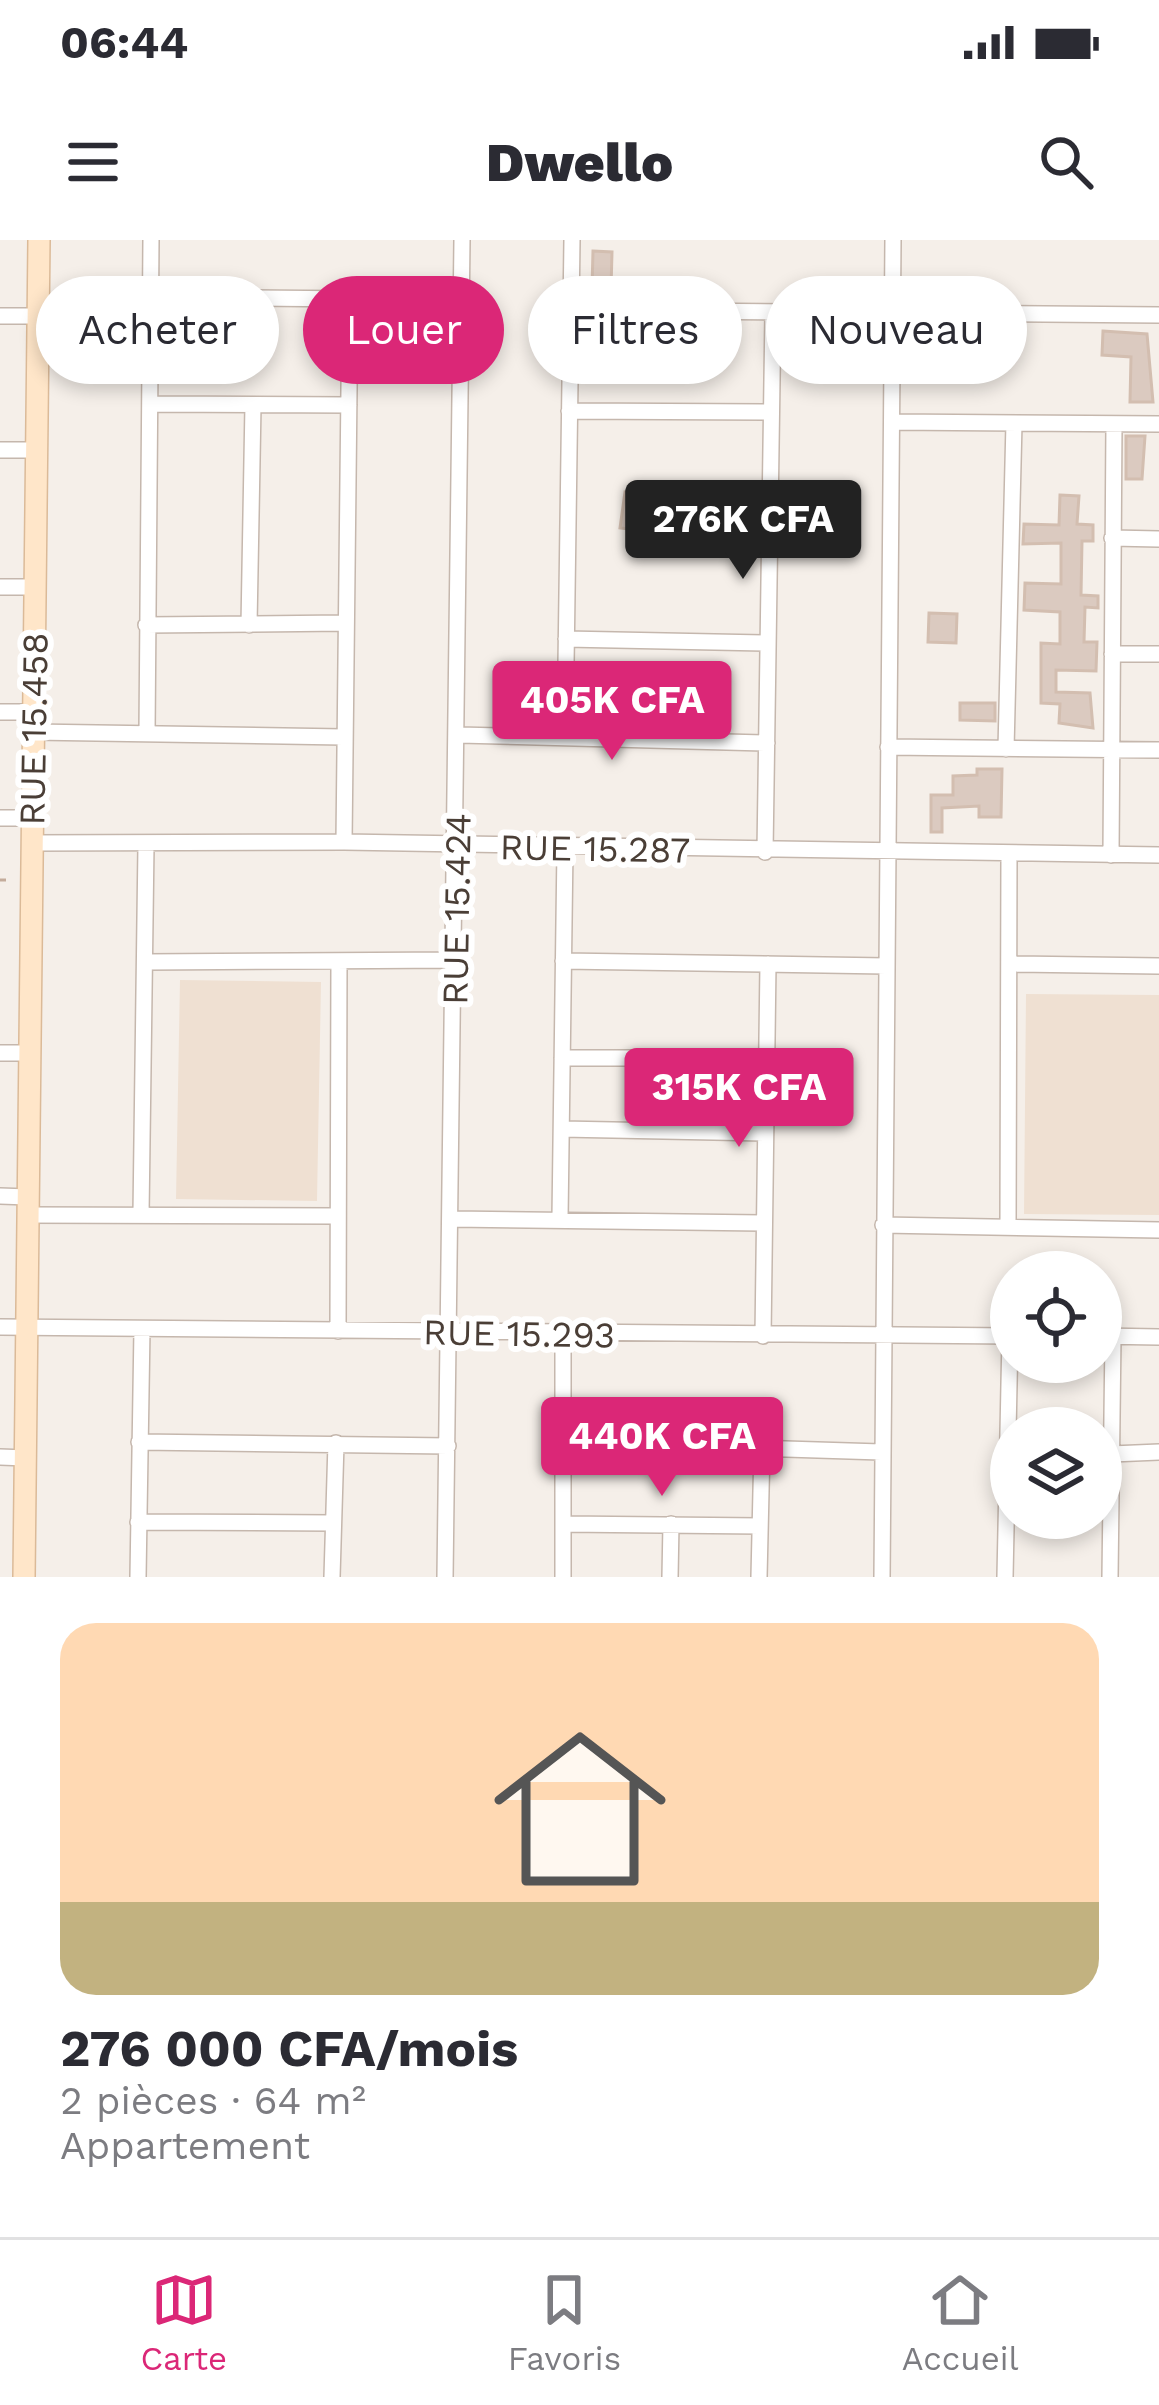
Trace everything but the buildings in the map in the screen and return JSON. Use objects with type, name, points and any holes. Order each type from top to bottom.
[{"type":"main road","name":"RUE 15.458","points":[[39,240],[39,276]]},
{"type":"main road","name":"RUE 15.458","points":[[24,1577],[38,384]]},
{"type":"street","points":[[151,240],[152,276]]},
{"type":"street","name":"RUE 15.424","points":[[462,276],[463,240]]},
{"type":"street","points":[[571,276],[572,240]]},
{"type":"street","points":[[893,240],[893,276]]},
{"type":"street","points":[[1027,314],[1159,315]]},
{"type":"street","points":[[0,316],[36,316]]},
{"type":"street","points":[[147,733],[151,384]]},
{"type":"street","points":[[344,842],[349,384]]},
{"type":"street","name":"RUE 15.424","points":[[445,1577],[461,384]]},
{"type":"street","points":[[565,735],[569,384]]},
{"type":"street","points":[[765,852],[771,384]]},
{"type":"street","points":[[882,1577],[892,384]]},
{"type":"street","points":[[151,404],[349,405]]},
{"type":"street","points":[[248,625],[253,405]]},
{"type":"street","points":[[569,411],[771,412]]},
{"type":"street","points":[[892,422],[1159,424]]},
{"type":"street","points":[[1006,748],[1014,423]]},
{"type":"street","points":[[1111,855],[1114,424]]},
{"type":"street","points":[[0,450],[38,450]]},
{"type":"street","points":[[1112,538],[1159,539]]},
{"type":"street","points":[[0,586],[36,587]]},
{"type":"street","points":[[146,625],[344,623]]},
{"type":"street","points":[[566,639],[768,643]]},
{"type":"street","points":[[1112,654],[1159,654]]},
{"type":"street","points":[[0,712],[33,722],[147,733],[343,736]]},
{"type":"street","points":[[459,735],[766,743]]},
{"type":"street","points":[[888,747],[1159,750]]},
{"type":"street","points":[[0,818],[32,818]]},
{"type":"street","name":"RUE 15.287","points":[[32,843],[344,842],[1159,855]]},
{"type":"street","points":[[141,1214],[146,845]]},
{"type":"street","points":[[560,1218],[565,848]]},
{"type":"street","points":[[1008,1227],[1009,854]]},
{"type":"street","points":[[147,962],[454,960]]},
{"type":"street","points":[[563,961],[886,966]]},
{"type":"street","points":[[338,1331],[339,962]]},
{"type":"street","points":[[763,1336],[768,964]]},
{"type":"street","points":[[1011,964],[1159,966]]},
{"type":"street","points":[[0,1053],[29,1053]]},
{"type":"street","points":[[562,1058],[766,1058]]},
{"type":"street","points":[[562,1129],[765,1133]]},
{"type":"street","points":[[0,1196],[28,1206],[141,1214],[337,1216]]},
{"type":"street","points":[[452,1220],[763,1223]]},
{"type":"street","points":[[883,1225],[1159,1230]]},
{"type":"street","name":"RUE 15.293","points":[[0,1327],[990,1336]]},
{"type":"street","points":[[138,1577],[142,1329]]},
{"type":"street","points":[[563,1334],[563,1577]]},
{"type":"street","points":[[1122,1336],[1159,1337]]},
{"type":"street","points":[[1005,1577],[1009,1383]]},
{"type":"street","points":[[139,1442],[448,1446]]},
{"type":"street","points":[[562,1442],[881,1452]]},
{"type":"street","points":[[332,1577],[336,1443]]},
{"type":"street","points":[[759,1577],[762,1448]]},
{"type":"street","points":[[1122,1454],[1159,1452]]},
{"type":"street","points":[[0,1457],[26,1458]]},
{"type":"street","points":[[138,1522],[332,1522]]},
{"type":"street","points":[[670,1577],[671,1524]]},
{"type":"street","points":[[564,1525],[760,1526]]},
{"type":"street","points":[[1110,1577],[1111,1539]]},
{"type":"shaded area","points":[[180,980],[321,982],[317,1201],[176,1199]]},
{"type":"shaded area","points":[[1026,994],[1159,995],[1159,1215],[1024,1214]]}]
